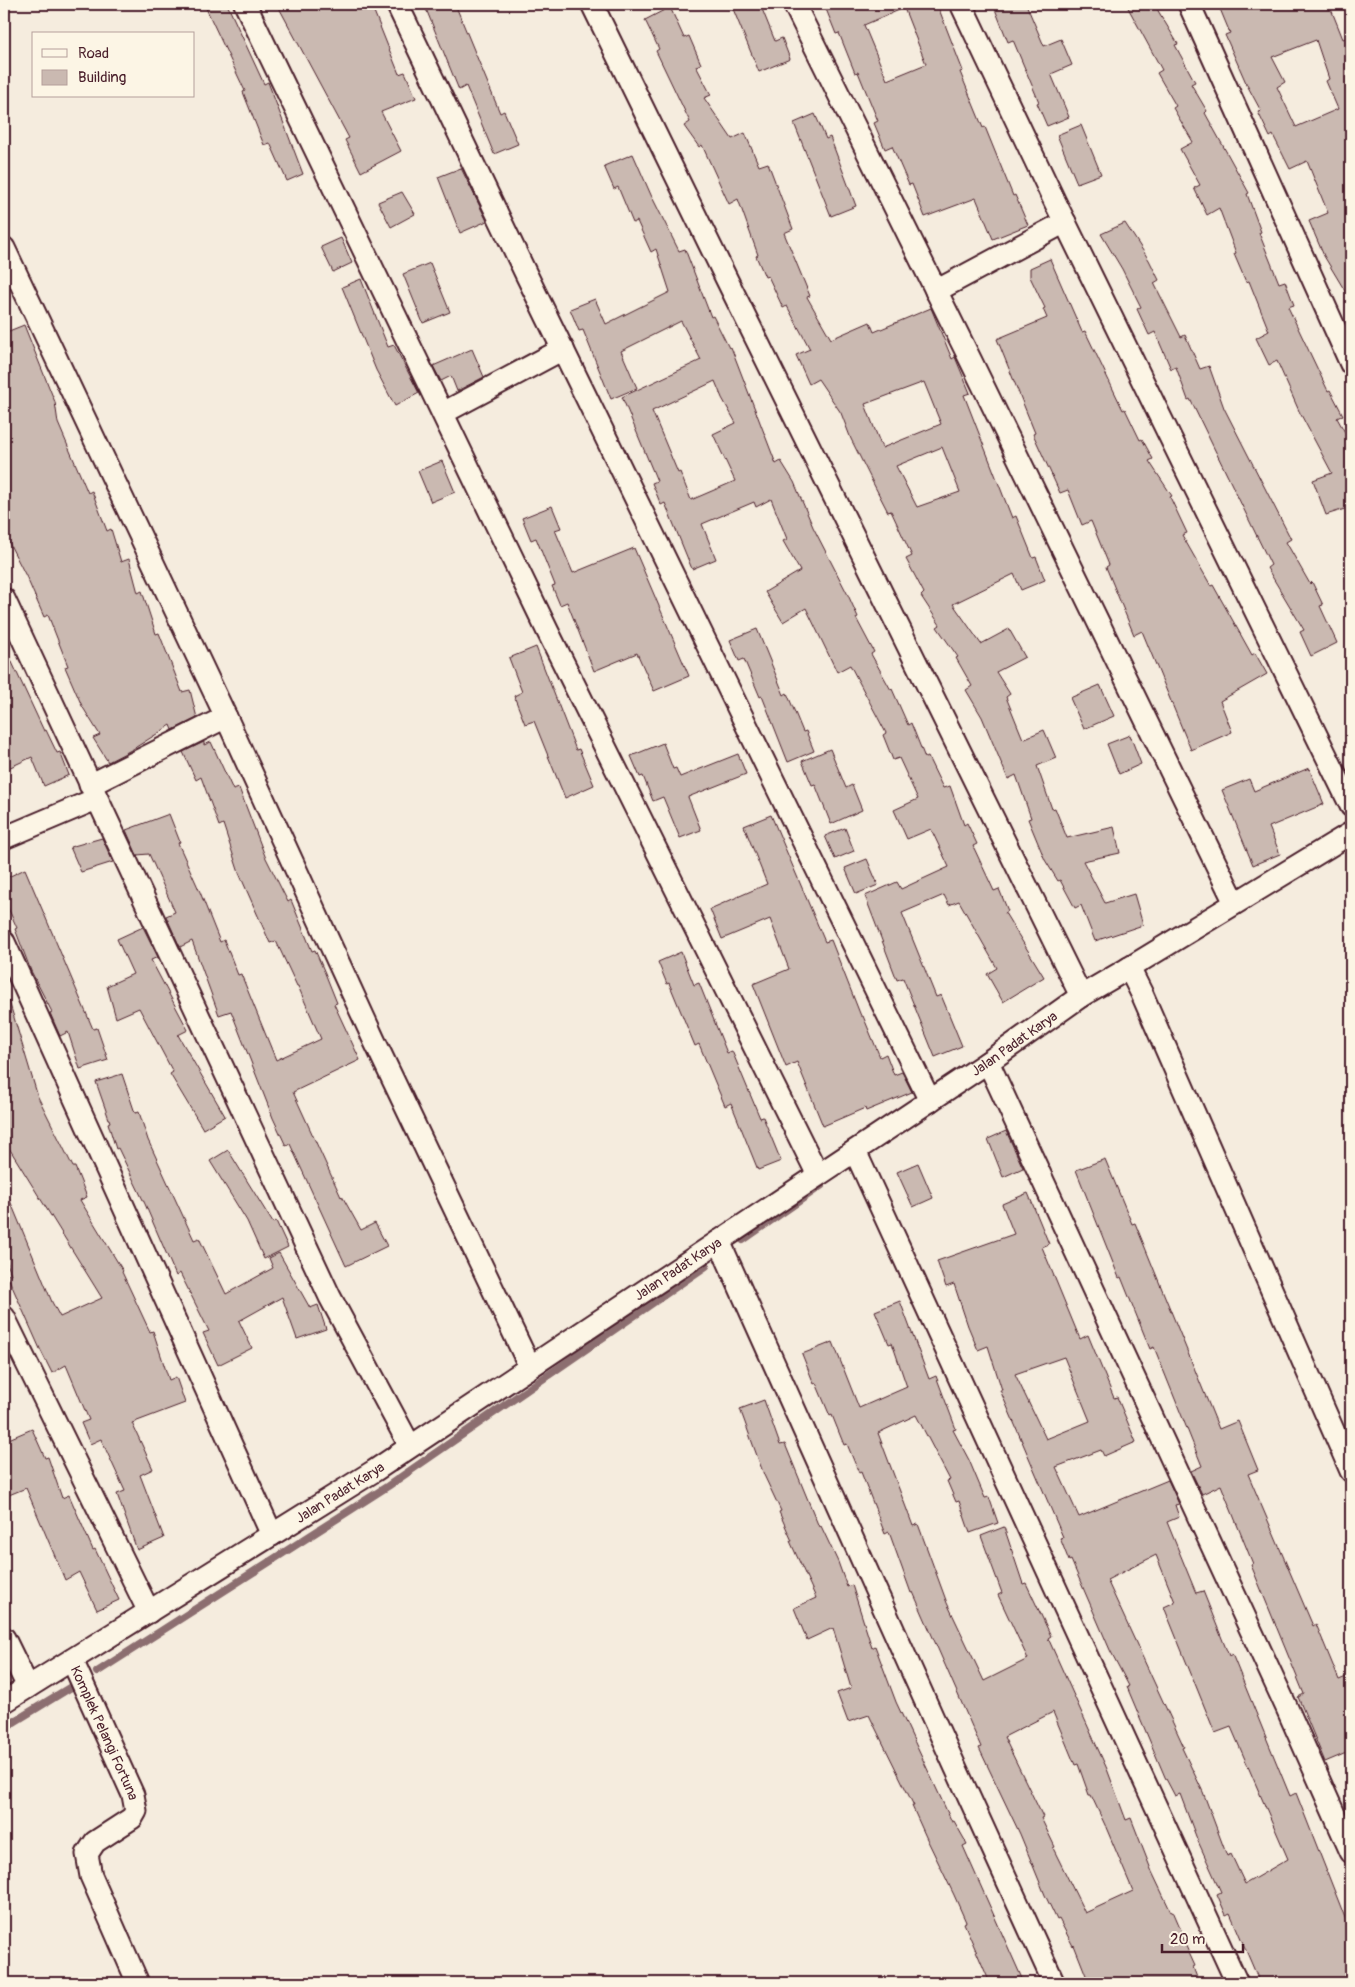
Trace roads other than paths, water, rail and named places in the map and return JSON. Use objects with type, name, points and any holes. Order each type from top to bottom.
[{"type":"street","points":[[245,4],[548,632],[818,1175]]},
{"type":"street","points":[[397,4],[563,349],[930,1100]]},
{"type":"street","points":[[592,4],[1081,996]]},
{"type":"street","points":[[794,4],[1235,903]]},
{"type":"street","points":[[962,4],[1065,222],[1351,806]]},
{"type":"street","points":[[1189,4],[1351,364]]},
{"type":"street","points":[[936,291],[1065,222]]},
{"type":"street","points":[[4,248],[226,717],[374,1040],[530,1367]]},
{"type":"street","points":[[443,413],[563,349]]},
{"type":"street","points":[[4,599],[330,1297],[410,1446]]},
{"type":"street","points":[[4,838],[93,792],[226,717]]},
{"type":"street","name":"Jalan Padat Karya","points":[[4,1702],[272,1535],[410,1446],[988,1062],[1081,996],[1351,833]]},
{"type":"street","points":[[4,942],[272,1535]]},
{"type":"street","points":[[1129,968],[1351,1472]]},
{"type":"street","points":[[988,1062],[1286,1706],[1351,1852]]},
{"type":"street","points":[[855,1151],[1237,1983]]},
{"type":"street","points":[[719,1241],[932,1718],[1054,1983]]},
{"type":"street","points":[[4,1317],[148,1612]]},
{"type":"street","points":[[4,1638],[28,1687]]},
{"type":"street","name":"Komplek Pelangi Fortuna","points":[[72,1660],[133,1795],[136,1811],[132,1818],[95,1842],[87,1854],[91,1876],[138,1983]]},
{"type":"waterway","points":[[743,1240],[822,1185]]},
{"type":"waterway","points":[[97,1672],[388,1486],[706,1266]]},
{"type":"waterway","points":[[4,1728],[71,1687]]}]
